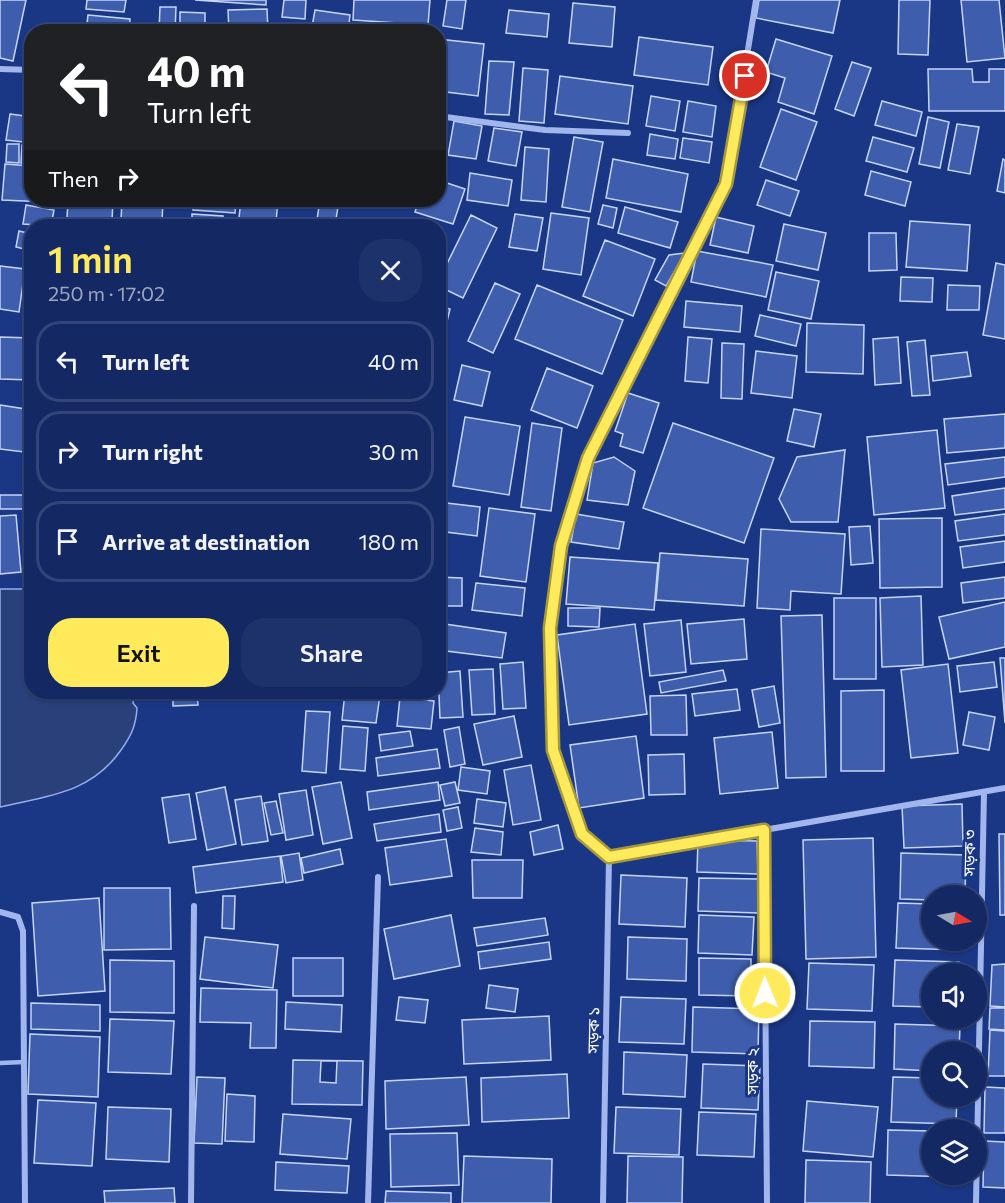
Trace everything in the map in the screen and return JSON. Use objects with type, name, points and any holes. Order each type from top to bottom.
[{"type":"street","points":[[756,0],[726,184],[588,458],[561,546],[550,628],[553,750],[582,834],[609,857],[1005,788]]},
{"type":"street","points":[[0,69],[24,70]]},
{"type":"street","points":[[446,117],[545,130],[628,133]]},
{"type":"street","name":"সড়ক ৩","points":[[976,1203],[984,792]]},
{"type":"street","name":"সড়ক ২","points":[[764,830],[767,1203]]},
{"type":"street","name":"সড়ক ১","points":[[603,1203],[609,857]]},
{"type":"street","points":[[368,1203],[378,877]]},
{"type":"street","points":[[191,1203],[194,906]]},
{"type":"street","points":[[0,912],[18,917],[23,931],[25,1203]]},
{"type":"lane","points":[[0,1063],[24,1062]]},
{"type":"water","points":[[0,589],[24,589],[24,699],[134,699],[133,703],[137,708],[134,726],[128,740],[96,776],[67,790],[0,807]]},
{"type":"building","points":[[0,0],[26,0],[13,61],[0,58]]},
{"type":"building","points":[[87,0],[126,0],[124,12],[86,9]]},
{"type":"building","points":[[195,0],[266,0],[266,5]]},
{"type":"building","points":[[284,0],[306,0],[305,19],[282,17]]},
{"type":"building","points":[[354,0],[430,0],[428,24],[353,20]]},
{"type":"building","points":[[447,0],[466,0],[462,29],[443,24]]},
{"type":"building","points":[[759,0],[840,0],[833,33],[756,18]]},
{"type":"building","points":[[899,0],[930,0],[928,55],[898,54]]},
{"type":"building","points":[[961,0],[999,0],[1005,58],[967,62]]},
{"type":"building","points":[[573,3],[615,7],[612,47],[569,43]]},
{"type":"building","points":[[160,7],[176,7],[175,24],[159,24]]},
{"type":"building","points":[[267,9],[268,24],[229,24],[228,10]]},
{"type":"building","points":[[315,10],[350,15],[349,24],[312,24]]},
{"type":"building","points":[[509,10],[549,14],[547,37],[506,33]]},
{"type":"building","points":[[180,12],[205,13],[205,24],[180,24]]},
{"type":"building","points":[[88,15],[130,19],[130,24],[87,24]]},
{"type":"building","points":[[639,37],[713,47],[708,85],[634,75]]},
{"type":"building","points":[[776,39],[832,56],[814,114],[778,102],[785,78],[766,72]]},
{"type":"building","points":[[446,40],[484,44],[478,96],[446,92]]},
{"type":"building","points":[[489,61],[514,62],[509,115],[485,114]]},
{"type":"building","points":[[852,62],[871,68],[854,116],[835,109]]},
{"type":"building","points":[[523,68],[548,70],[544,123],[519,121]]},
{"type":"building","points":[[928,69],[972,69],[973,82],[989,82],[989,69],[1005,69],[1005,111],[929,111]]},
{"type":"building","points":[[560,76],[633,86],[628,124],[555,114]]},
{"type":"building","points":[[651,96],[680,101],[675,131],[646,126]]},
{"type":"building","points":[[688,101],[716,106],[712,137],[683,132]]},
{"type":"building","points":[[882,101],[922,112],[916,136],[875,125]]},
{"type":"building","points":[[781,109],[817,122],[796,180],[760,167]]},
{"type":"building","points":[[10,114],[24,116],[24,142],[6,140]]},
{"type":"building","points":[[928,117],[949,122],[940,168],[919,164]]},
{"type":"building","points":[[454,121],[482,126],[476,159],[448,155]]},
{"type":"building","points":[[957,124],[979,127],[970,174],[948,170]]},
{"type":"building","points":[[494,128],[522,132],[516,166],[488,161]]},
{"type":"building","points":[[650,134],[678,139],[675,159],[647,155]]},
{"type":"building","points":[[574,137],[603,142],[590,212],[562,207]]},
{"type":"building","points":[[873,137],[914,148],[907,172],[866,161]]},
{"type":"building","points":[[683,138],[712,142],[709,163],[680,158]]},
{"type":"building","points":[[7,144],[19,144],[19,163],[6,162]]},
{"type":"building","points":[[22,145],[24,145],[24,163],[21,163]]},
{"type":"building","points":[[525,147],[549,149],[546,202],[521,200]]},
{"type":"building","points":[[613,159],[688,174],[681,212],[606,198]]},
{"type":"building","points":[[1003,159],[1005,160],[1005,193],[997,191]]},
{"type":"building","points":[[5,164],[24,165],[24,201],[2,200]]},
{"type":"building","points":[[871,171],[911,182],[905,206],[865,195]]},
{"type":"building","points":[[470,173],[512,180],[508,206],[467,200]]},
{"type":"building","points":[[766,180],[799,191],[790,216],[757,205]]},
{"type":"building","points":[[446,183],[465,189],[453,224],[446,222],[446,219],[437,219],[415,212],[417,207],[446,207]]},
{"type":"building","points":[[603,205],[617,208],[613,228],[598,224]]},
{"type":"building","points":[[26,207],[54,210],[52,219],[24,219],[23,224]]},
{"type":"building","points":[[68,207],[113,207],[112,219],[67,218]]},
{"type":"building","points":[[122,207],[163,207],[162,219],[121,219]]},
{"type":"building","points":[[193,207],[235,207],[235,213],[193,210]]},
{"type":"building","points":[[240,207],[277,207],[276,219],[239,218]]},
{"type":"building","points":[[319,207],[338,207],[336,219],[317,219]]},
{"type":"building","points":[[625,207],[678,222],[670,248],[618,233]]},
{"type":"building","points":[[551,213],[589,218],[581,275],[543,269]]},
{"type":"building","points":[[192,214],[223,216],[223,219],[192,219]]},
{"type":"building","points":[[515,214],[543,218],[537,251],[509,247]]},
{"type":"building","points":[[471,215],[497,228],[463,298],[446,290],[446,266]]},
{"type":"building","points":[[716,217],[754,226],[748,253],[710,245]]},
{"type":"building","points":[[910,221],[970,225],[967,271],[906,267]]},
{"type":"building","points":[[784,224],[826,233],[818,270],[776,261]]},
{"type":"building","points":[[19,231],[24,232],[24,249],[16,247]]},
{"type":"building","points":[[869,233],[896,233],[897,270],[869,271]]},
{"type":"building","points":[[605,240],[655,259],[633,316],[583,296]]},
{"type":"building","points":[[697,251],[773,265],[766,297],[691,282]]},
{"type":"building","points":[[685,253],[666,286],[655,280],[669,255]]},
{"type":"building","points":[[996,263],[1005,265],[1005,339],[983,335]]},
{"type":"building","points":[[0,266],[24,269],[19,312],[0,309]]},
{"type":"building","points":[[776,272],[819,281],[811,319],[768,310]]},
{"type":"building","points":[[901,277],[933,278],[932,302],[900,301]]},
{"type":"building","points":[[495,283],[520,294],[493,353],[468,341]]},
{"type":"building","points":[[537,285],[623,320],[602,374],[515,339]]},
{"type":"building","points":[[948,285],[980,286],[979,310],[947,310]]},
{"type":"building","points":[[686,301],[742,306],[740,332],[684,327]]},
{"type":"building","points":[[446,308],[450,309],[446,325]]},
{"type":"building","points":[[760,315],[801,324],[796,346],[755,336]]},
{"type":"building","points":[[807,323],[864,325],[863,374],[806,372]]},
{"type":"building","points":[[0,337],[24,338],[24,380],[0,379]]},
{"type":"building","points":[[688,337],[712,339],[708,383],[685,381]]},
{"type":"building","points":[[898,337],[901,383],[875,385],[873,339]]},
{"type":"building","points":[[925,340],[930,395],[912,396],[907,342]]},
{"type":"building","points":[[722,343],[744,344],[742,399],[721,398]]},
{"type":"building","points":[[756,351],[797,356],[792,398],[751,393]]},
{"type":"building","points":[[967,352],[971,376],[933,381],[931,356]]},
{"type":"building","points":[[462,365],[490,372],[482,406],[454,400]]},
{"type":"building","points":[[547,368],[593,386],[577,428],[531,410]]},
{"type":"building","points":[[628,393],[659,403],[643,453],[620,446],[623,434],[615,431]]},
{"type":"building","points":[[0,405],[24,409],[24,452],[0,449]]},
{"type":"building","points":[[794,409],[821,414],[814,447],[787,441]]},
{"type":"building","points":[[1005,414],[1005,448],[947,453],[944,419]]},
{"type":"building","points":[[465,417],[520,426],[509,495],[453,486]]},
{"type":"building","points":[[532,423],[562,428],[551,511],[521,507]]},
{"type":"building","points":[[673,423],[774,458],[744,543],[643,508]]},
{"type":"building","points":[[937,430],[945,508],[874,515],[867,437]]},
{"type":"building","points":[[845,450],[838,522],[791,522],[779,499],[797,457]]},
{"type":"building","points":[[614,457],[635,471],[628,505],[587,500],[593,463]]},
{"type":"building","points":[[1005,457],[1005,477],[948,485],[945,464]]},
{"type":"building","points":[[1005,488],[1005,509],[955,515],[952,496]]},
{"type":"building","points":[[0,495],[24,495],[24,509],[0,509]]},
{"type":"building","points":[[446,503],[480,507],[477,536],[446,532]]},
{"type":"building","points":[[489,508],[535,514],[526,582],[480,576]]},
{"type":"building","points":[[576,514],[624,522],[619,549],[571,542]]},
{"type":"building","points":[[1005,514],[1005,535],[958,541],[955,521]]},
{"type":"building","points":[[16,515],[21,572],[0,574],[0,516]]},
{"type":"building","points":[[942,518],[942,587],[880,588],[879,519]]},
{"type":"building","points":[[870,526],[873,563],[851,565],[849,527]]},
{"type":"building","points":[[761,529],[845,534],[841,594],[791,591],[790,610],[757,608]]},
{"type":"building","points":[[1005,541],[1005,562],[963,568],[960,547]]},
{"type":"building","points":[[660,553],[748,559],[744,606],[656,600]]},
{"type":"building","points":[[570,557],[658,563],[654,610],[566,604]]},
{"type":"building","points":[[446,577],[462,578],[462,606],[446,606]]},
{"type":"building","points":[[1005,577],[1005,598],[963,603],[961,583]]},
{"type":"building","points":[[476,583],[525,588],[522,616],[472,610]]},
{"type":"building","points":[[921,596],[923,665],[882,667],[880,598]]},
{"type":"building","points":[[834,598],[876,598],[876,679],[834,679]]},
{"type":"building","points":[[1005,602],[1005,647],[949,659],[939,617]]},
{"type":"building","points":[[568,608],[600,608],[599,627],[568,626]]},
{"type":"building","points":[[822,615],[826,777],[786,778],[781,616]]},
{"type":"building","points":[[744,619],[747,659],[691,664],[687,624]]},
{"type":"building","points":[[681,620],[686,672],[650,676],[644,624]]},
{"type":"building","points":[[446,624],[506,633],[502,658],[446,651]]},
{"type":"building","points":[[635,624],[647,714],[569,725],[557,635]]},
{"type":"building","points":[[1000,658],[1005,658],[1005,723]]},
{"type":"building","points":[[523,662],[526,708],[503,709],[500,664]]},
{"type":"building","points":[[994,662],[997,687],[960,692],[957,666]]},
{"type":"building","points":[[948,664],[958,753],[911,758],[901,670]]},
{"type":"building","points":[[493,669],[495,714],[472,715],[469,670]]},
{"type":"building","points":[[723,670],[726,681],[661,693],[659,682]]},
{"type":"building","points":[[460,671],[463,717],[440,718],[439,699],[446,699],[446,672]]},
{"type":"building","points":[[774,686],[780,723],[759,727],[752,690]]},
{"type":"building","points":[[737,689],[740,710],[695,716],[692,694]]},
{"type":"building","points":[[884,690],[884,771],[841,771],[841,691]]},
{"type":"building","points":[[686,695],[687,735],[651,735],[650,696]]},
{"type":"building","points":[[173,699],[198,699],[198,705],[173,706]]},
{"type":"building","points":[[344,699],[379,699],[376,723],[342,720]]},
{"type":"building","points":[[400,699],[434,701],[431,729],[397,726]]},
{"type":"building","points":[[306,711],[330,712],[326,773],[302,771]]},
{"type":"building","points":[[969,712],[995,717],[989,750],[963,745]]},
{"type":"building","points":[[514,716],[522,757],[483,765],[474,724]]},
{"type":"building","points":[[343,726],[368,728],[365,771],[340,769]]},
{"type":"building","points":[[459,727],[465,764],[450,767],[444,730]]},
{"type":"building","points":[[410,731],[413,746],[381,751],[379,735]]},
{"type":"building","points":[[772,732],[778,788],[720,794],[714,738]]},
{"type":"building","points":[[636,736],[644,798],[579,808],[570,745]]},
{"type":"building","points":[[437,749],[440,768],[378,776],[376,758]]},
{"type":"building","points":[[684,754],[685,794],[649,795],[648,755]]},
{"type":"building","points":[[531,765],[541,820],[513,825],[504,770]]},
{"type":"building","points":[[461,767],[490,771],[487,794],[458,790]]},
{"type":"building","points":[[341,782],[352,838],[323,844],[312,787]]},
{"type":"building","points":[[438,782],[440,800],[369,810],[367,792]]},
{"type":"building","points":[[455,782],[460,803],[445,806],[440,785]]},
{"type":"building","points":[[225,787],[236,844],[207,850],[196,793]]},
{"type":"building","points":[[306,790],[313,835],[286,840],[279,794]]},
{"type":"building","points":[[189,794],[196,839],[169,843],[162,798]]},
{"type":"building","points":[[261,796],[268,841],[242,845],[235,800]]},
{"type":"building","points":[[477,799],[506,803],[503,827],[474,823]]},
{"type":"building","points":[[276,801],[283,833],[271,835],[264,803]]},
{"type":"building","points":[[962,804],[963,846],[904,848],[902,806]]},
{"type":"building","points":[[458,807],[462,828],[447,831],[443,810]]},
{"type":"building","points":[[439,814],[441,832],[377,841],[374,824]]},
{"type":"building","points":[[558,825],[563,849],[534,855],[530,832]]},
{"type":"building","points":[[475,828],[503,832],[501,855],[471,852]]},
{"type":"building","points":[[999,834],[1005,834],[1005,915],[1000,915]]},
{"type":"building","points":[[873,838],[876,957],[806,959],[803,840]]},
{"type":"building","points":[[446,839],[452,876],[390,885],[385,848]]},
{"type":"building","points":[[698,840],[757,841],[758,874],[697,872]]},
{"type":"building","points":[[340,849],[343,864],[304,873],[301,858]]},
{"type":"building","points":[[299,853],[303,880],[286,883],[281,856]]},
{"type":"building","points":[[901,853],[966,855],[965,885],[921,885],[921,900],[900,899]]},
{"type":"building","points":[[280,856],[283,882],[196,893],[193,867]]},
{"type":"building","points":[[472,860],[523,860],[522,898],[473,898]]},
{"type":"building","points":[[621,875],[687,878],[685,927],[619,924]]},
{"type":"building","points":[[699,878],[758,879],[758,913],[698,911]]},
{"type":"building","points":[[104,888],[170,888],[171,949],[104,950]]},
{"type":"building","points":[[223,896],[235,896],[234,929],[222,928]]},
{"type":"building","points":[[99,898],[105,991],[38,996],[32,903]]},
{"type":"building","points":[[898,903],[921,904],[921,949],[896,948]]},
{"type":"building","points":[[451,915],[460,966],[394,979],[384,929]]},
{"type":"building","points":[[699,915],[754,917],[752,955],[698,953]]},
{"type":"building","points":[[545,918],[548,935],[477,946],[474,928]]},
{"type":"building","points":[[205,937],[278,945],[273,988],[200,979]]},
{"type":"building","points":[[628,937],[687,939],[686,981],[627,979]]},
{"type":"building","points":[[549,942],[551,959],[480,969],[478,952]]},
{"type":"building","points":[[293,958],[343,958],[343,996],[293,996]]},
{"type":"building","points":[[699,958],[751,959],[751,996],[699,995]]},
{"type":"building","points":[[110,960],[174,961],[174,1013],[110,1012]]},
{"type":"building","points":[[895,960],[959,962],[921,963],[921,1007],[893,1006]]},
{"type":"building","points":[[809,963],[874,965],[872,1011],[807,1009]]},
{"type":"building","points":[[1005,964],[1005,1007],[990,1006],[992,965]]},
{"type":"building","points":[[489,985],[518,989],[515,1012],[486,1008]]},
{"type":"building","points":[[201,988],[277,990],[276,1048],[250,1048],[251,1023],[200,1022]]},
{"type":"building","points":[[399,997],[428,1000],[425,1023],[396,1020]]},
{"type":"building","points":[[621,997],[686,999],[684,1044],[619,1042]]},
{"type":"building","points":[[286,1002],[342,1005],[341,1032],[285,1029]]},
{"type":"building","points":[[31,1003],[100,1005],[100,1031],[31,1029]]},
{"type":"building","points":[[693,1007],[759,1009],[758,1054],[692,1052]]},
{"type":"building","points":[[990,1008],[1005,1008],[1005,1030],[989,1029]]},
{"type":"building","points":[[549,1016],[551,1060],[464,1064],[462,1020]]},
{"type":"building","points":[[110,1019],[174,1021],[171,1074],[108,1072]]},
{"type":"building","points":[[810,1021],[875,1022],[874,1068],[809,1066]]},
{"type":"building","points":[[895,1024],[921,1025],[921,1029],[960,1029],[959,1041],[921,1041],[921,1070],[894,1069]]},
{"type":"building","points":[[990,1030],[1005,1031],[1005,1076],[988,1076]]},
{"type":"building","points":[[30,1034],[100,1037],[98,1097],[28,1094]]},
{"type":"building","points":[[624,1052],[687,1055],[685,1097],[623,1094]]},
{"type":"building","points":[[293,1060],[363,1061],[362,1105],[292,1104]],"holes":[[[321,1061],[337,1061],[336,1083],[320,1082]]]},
{"type":"building","points":[[703,1064],[760,1066],[758,1110],[701,1108]]},
{"type":"building","points":[[567,1074],[569,1118],[482,1122],[481,1078]]},
{"type":"building","points":[[197,1077],[225,1078],[222,1144],[194,1143]]},
{"type":"building","points":[[466,1077],[469,1125],[386,1129],[385,1081]]},
{"type":"building","points":[[893,1077],[921,1078],[921,1107],[957,1107],[956,1119],[921,1119],[921,1123],[891,1122]]},
{"type":"building","points":[[987,1087],[1005,1088],[1005,1133],[987,1133],[987,1119],[984,1119]]},
{"type":"building","points":[[227,1094],[255,1096],[254,1142],[225,1141]]},
{"type":"building","points":[[38,1100],[96,1103],[92,1166],[34,1163]]},
{"type":"building","points":[[807,1101],[878,1107],[873,1157],[803,1151]]},
{"type":"building","points":[[108,1107],[171,1109],[169,1162],[106,1159]]},
{"type":"building","points":[[616,1107],[681,1109],[679,1155],[614,1153]]},
{"type":"building","points":[[699,1112],[756,1114],[754,1157],[697,1155]]},
{"type":"building","points":[[283,1114],[351,1119],[347,1159],[280,1154]]},
{"type":"building","points":[[888,1130],[921,1131],[921,1176],[887,1175]]},
{"type":"building","points":[[457,1133],[459,1185],[391,1187],[390,1134]]},
{"type":"building","points":[[987,1141],[1005,1142],[1005,1188],[983,1187],[987,1185]]},
{"type":"building","points":[[464,1156],[552,1159],[551,1203],[462,1203]]},
{"type":"building","points":[[628,1156],[683,1157],[682,1203],[627,1203]]},
{"type":"building","points":[[806,1160],[871,1162],[870,1203],[805,1203]]},
{"type":"building","points":[[276,1162],[349,1166],[347,1193],[275,1190]]},
{"type":"building","points":[[174,1188],[175,1203],[105,1203],[104,1191]]},
{"type":"building","points":[[386,1191],[451,1193],[451,1203],[385,1203]]},
{"type":"route","points":[[745,76],[726,184],[588,458],[561,546],[550,628],[553,750],[582,834],[609,857],[764,830],[765,993]]}]
